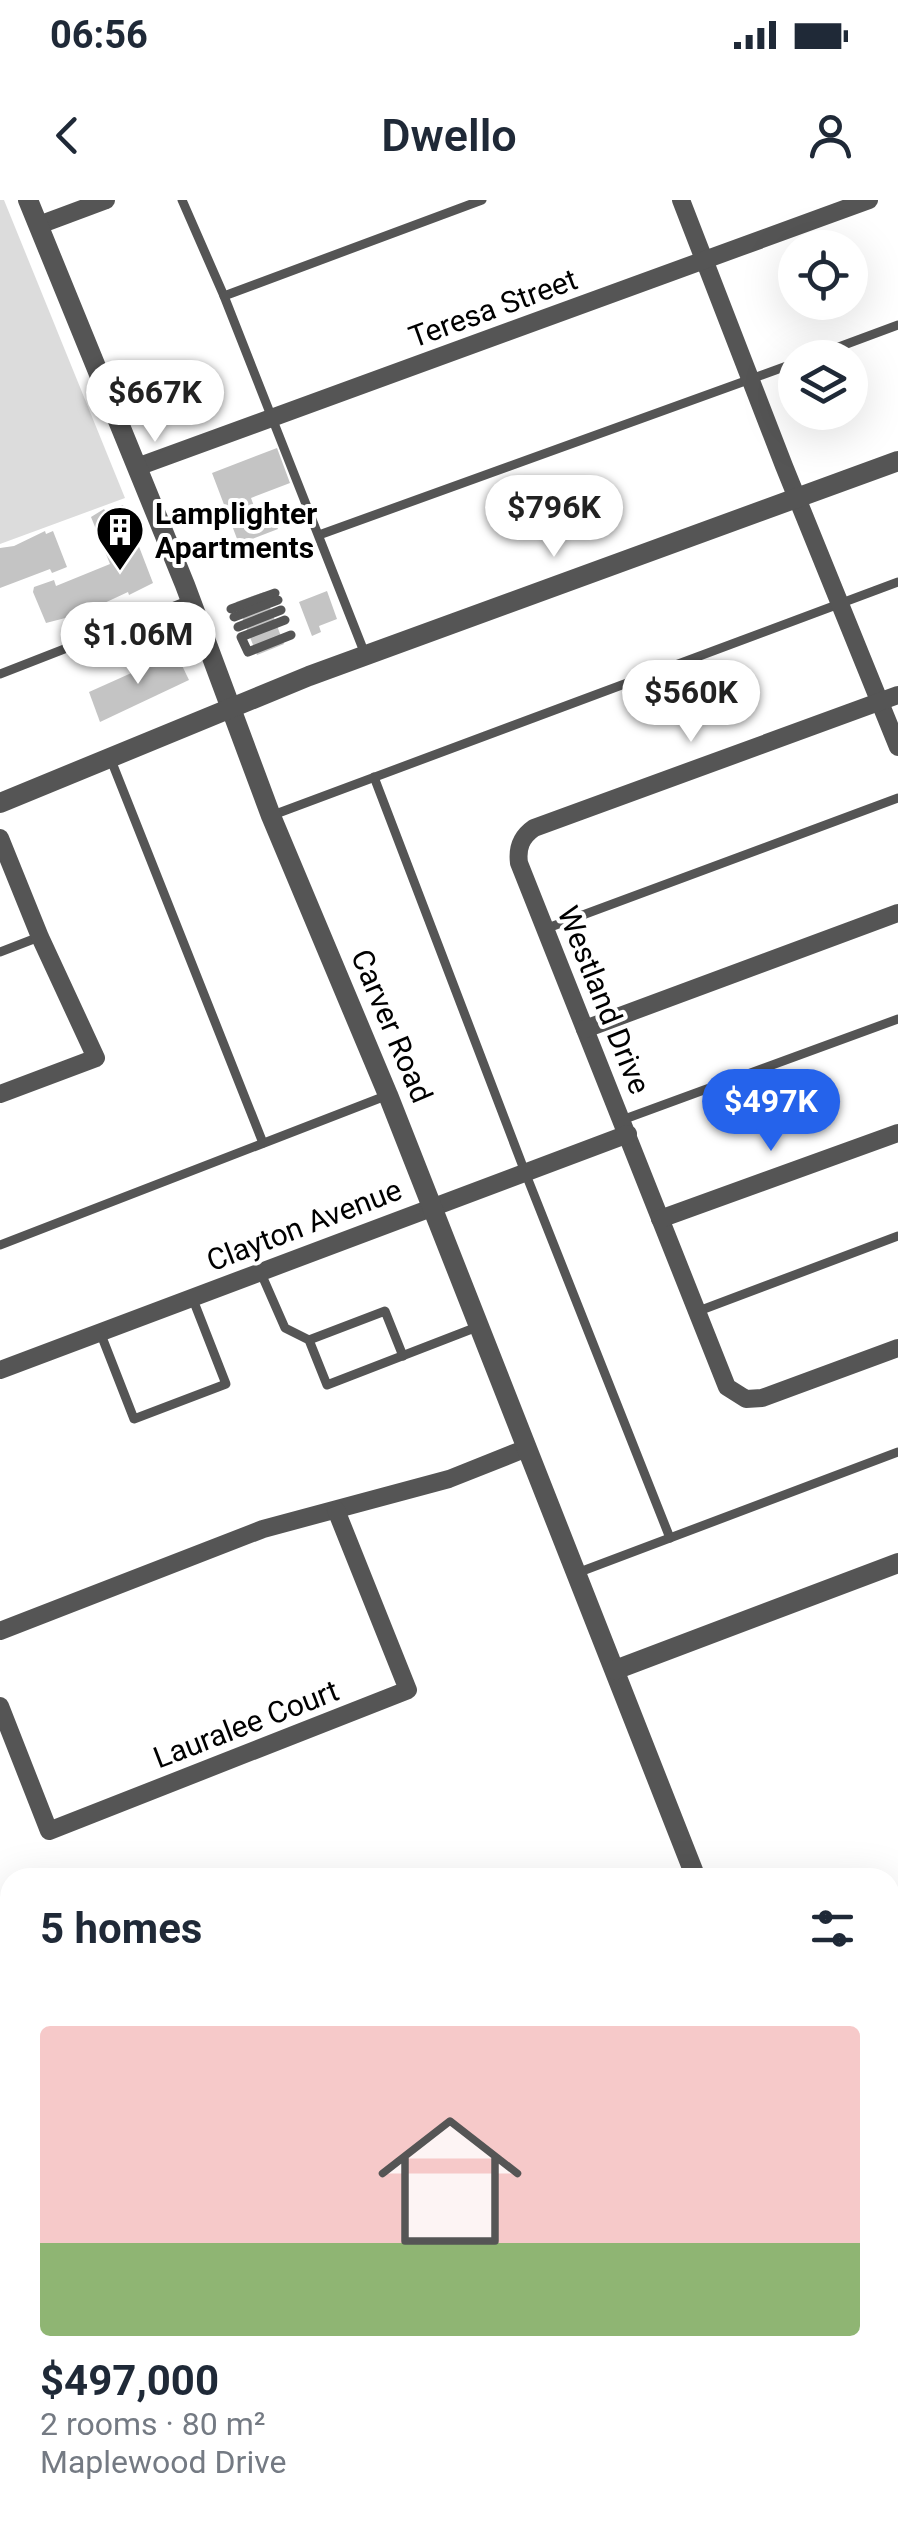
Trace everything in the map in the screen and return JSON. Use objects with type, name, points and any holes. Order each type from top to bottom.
[{"type":"street","name":"Carver Road","points":[[28,200],[190,600],[271,816],[388,1094],[692,1868]]},
{"type":"street","points":[[39,225],[106,200]]},
{"type":"street","points":[[682,200],[840,604],[889,698],[898,747]]},
{"type":"street","name":"Teresa Street","points":[[136,467],[869,200]]},
{"type":"street","points":[[0,802],[366,656],[898,461]]},
{"type":"street","name":"Westland Drive","points":[[889,698],[534,828],[520,842],[519,863],[722,1379],[739,1396],[762,1398],[898,1348]]},
{"type":"street","points":[[0,838],[96,1058],[0,1094]]},
{"type":"street","points":[[585,1029],[898,912]]},
{"type":"street","name":"Clayton Avenue","points":[[0,1370],[525,1172],[625,1127]]},
{"type":"street","points":[[660,1219],[898,1133]]},
{"type":"street","points":[[0,1630],[263,1529],[450,1479],[527,1448]]},
{"type":"street","name":"Lauralee Court","points":[[0,1706],[49,1831],[408,1690],[336,1510]]},
{"type":"street","points":[[615,1670],[898,1563]]},
{"type":"lane","points":[[182,200],[273,417],[366,656]]},
{"type":"lane","points":[[224,296],[482,200]]},
{"type":"lane","points":[[858,340],[898,325]]},
{"type":"lane","points":[[318,535],[778,368]]},
{"type":"lane","points":[[271,816],[898,582]]},
{"type":"lane","points":[[0,674],[190,600]]},
{"type":"lane","points":[[280,605],[234,618],[280,605]]},
{"type":"lane","points":[[280,605],[242,637],[248,652],[292,635]]},
{"type":"lane","points":[[111,759],[263,1143]]},
{"type":"lane","points":[[374,777],[670,1538]]},
{"type":"lane","points":[[545,928],[898,798]]},
{"type":"lane","points":[[0,952],[40,937]]},
{"type":"lane","points":[[625,1127],[898,1018]]},
{"type":"lane","points":[[0,1244],[388,1094]]},
{"type":"lane","points":[[696,1312],[898,1236]]},
{"type":"lane","points":[[260,1271],[285,1328],[309,1340],[326,1386],[480,1326]]},
{"type":"lane","points":[[100,1332],[134,1419],[226,1384],[192,1297]]},
{"type":"lane","points":[[309,1340],[384,1311],[403,1356]]},
{"type":"lane","points":[[577,1573],[898,1452]]},
{"type":"path","points":[[260,556],[277,551]]},
{"type":"shaded area","points":[[0,200],[4,200],[125,498],[0,544]]},
{"type":"building","points":[[277,448],[290,483],[251,498],[258,517],[271,512],[278,529],[239,544],[212,473]]},
{"type":"building","name":"Lamplighter Apartments","points":[[123,505],[153,583],[85,612],[84,609],[46,623],[34,587],[54,580],[56,586],[110,564],[91,517]]},
{"type":"building","name":"Lamplighter Apartments","points":[[53,531],[67,567],[52,573],[50,569],[0,588],[0,548],[14,546]]},
{"type":"building","points":[[327,591],[337,619],[319,626],[321,632],[312,636],[299,602]]},
{"type":"building","points":[[264,592],[284,644],[257,655],[236,602]]},
{"type":"building","name":"Lamplighter Apartments","points":[[176,653],[189,680],[100,722],[89,692]]},
{"type":"place","name":"Lamplighter Apartments","points":[[120,572]]}]
